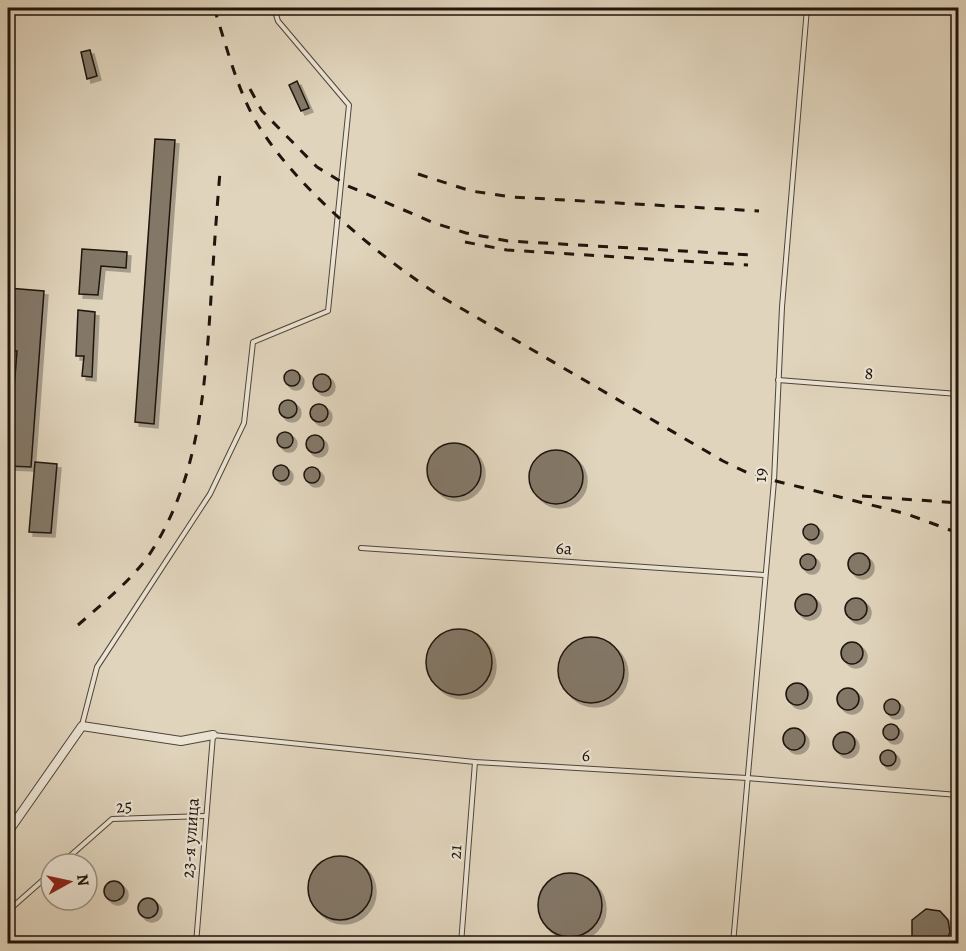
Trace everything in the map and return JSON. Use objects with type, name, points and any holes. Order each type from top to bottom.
[{"type":"street","points":[[8,832],[82,726],[181,741],[213,735]]},
{"type":"lane","points":[[82,726],[97,667],[210,494],[244,423],[253,342],[328,311],[349,105],[278,21],[274,8]]},
{"type":"lane","name":"19","points":[[733,944],[774,481],[778,380],[807,8]]},
{"type":"lane","name":"8","points":[[778,380],[958,394]]},
{"type":"lane","name":"6a","points":[[362,548],[764,575]]},
{"type":"lane","name":"6","points":[[213,735],[476,762],[747,778],[958,795]]},
{"type":"lane","name":"23-я улица","points":[[196,944],[213,735]]},
{"type":"lane","name":"21","points":[[461,944],[476,762]]},
{"type":"lane","name":"25","points":[[75,852],[112,819],[205,816]]},
{"type":"lane","points":[[8,915],[9,910],[39,884]]},
{"type":"building","points":[[90,50],[97,76],[87,79],[81,52]]},
{"type":"building","points":[[297,81],[309,108],[301,111],[289,85]]},
{"type":"building","points":[[155,139],[175,140],[154,424],[135,422]]},
{"type":"building","points":[[82,249],[127,252],[126,268],[101,266],[98,295],[79,294]]},
{"type":"building","points":[[8,288],[44,291],[31,467],[8,466],[17,351],[8,351]]},
{"type":"building","points":[[78,310],[95,312],[92,377],[82,376],[84,356],[76,356]]},
{"type":"building","points":[[289,370],[295,370],[300,378],[298,384],[289,386],[284,381],[284,375]]},
{"type":"building","points":[[322,374],[328,377],[331,383],[328,389],[322,392],[316,389],[313,383],[316,377]]},
{"type":"building","points":[[288,400],[294,403],[297,409],[294,415],[288,418],[282,415],[279,409],[282,403]]},
{"type":"building","points":[[319,404],[325,407],[328,413],[325,419],[319,422],[313,419],[310,413],[313,407]]},
{"type":"building","points":[[282,432],[288,432],[293,440],[291,446],[282,448],[277,443],[277,437]]},
{"type":"building","points":[[315,435],[321,438],[324,444],[321,450],[315,453],[309,450],[306,444],[309,438]]},
{"type":"building","points":[[454,443],[464,445],[473,451],[479,460],[481,470],[479,480],[473,489],[464,495],[454,497],[444,495],[435,489],[429,480],[427,470],[429,460],[435,451],[444,445]]},
{"type":"building","points":[[556,450],[566,452],[575,458],[581,467],[583,477],[581,487],[575,496],[566,502],[556,504],[546,502],[537,496],[531,487],[529,477],[531,467],[537,458],[546,452]]},
{"type":"building","points":[[35,462],[57,464],[51,533],[29,532]]},
{"type":"building","points":[[278,465],[284,465],[289,473],[287,479],[278,481],[273,476],[273,470]]},
{"type":"building","points":[[309,467],[315,467],[320,475],[318,481],[309,483],[304,478],[304,472]]},
{"type":"building","points":[[811,524],[817,526],[819,532],[817,538],[811,540],[805,538],[803,532],[805,526]]},
{"type":"building","points":[[859,553],[869,560],[870,564],[863,574],[859,575],[849,568],[848,564],[855,554]]},
{"type":"building","points":[[808,554],[814,556],[816,562],[814,568],[808,570],[802,568],[800,562],[802,556]]},
{"type":"building","points":[[806,594],[816,601],[817,605],[810,615],[806,616],[796,609],[795,605],[802,595]]},
{"type":"building","points":[[856,598],[866,605],[867,609],[860,619],[856,620],[846,613],[845,609],[852,599]]},
{"type":"building","points":[[452,629],[466,629],[478,634],[487,643],[492,662],[490,675],[483,686],[466,695],[452,695],[440,690],[431,681],[426,669],[426,655],[431,643],[440,634]]},
{"type":"building","points":[[584,637],[598,637],[610,642],[619,651],[624,670],[622,683],[615,694],[598,703],[584,703],[572,698],[563,689],[558,677],[558,663],[563,651],[572,642]]},
{"type":"building","points":[[852,642],[862,649],[863,653],[856,663],[852,664],[842,657],[841,653],[848,643]]},
{"type":"building","points":[[797,683],[807,690],[808,694],[801,704],[797,705],[787,698],[786,694],[793,684]]},
{"type":"building","points":[[848,688],[858,695],[859,699],[852,709],[848,710],[838,703],[837,699],[844,689]]},
{"type":"building","points":[[892,699],[898,701],[900,707],[898,713],[892,715],[886,713],[884,707],[886,701]]},
{"type":"building","points":[[891,724],[897,726],[899,732],[897,738],[891,740],[885,738],[883,732],[885,726]]},
{"type":"building","points":[[794,728],[804,735],[805,739],[798,749],[794,750],[784,743],[783,739],[790,729]]},
{"type":"building","points":[[844,732],[854,739],[855,743],[848,753],[844,754],[834,747],[833,743],[840,733]]},
{"type":"building","points":[[888,750],[894,752],[896,758],[894,764],[888,766],[882,764],[880,758],[882,752]]},
{"type":"building","points":[[340,856],[358,862],[366,870],[372,888],[366,906],[358,914],[340,920],[322,914],[314,906],[308,888],[314,870],[322,862]]},
{"type":"building","points":[[570,873],[588,879],[596,887],[602,905],[596,923],[588,931],[570,937],[552,931],[544,923],[538,905],[544,887],[552,879]]},
{"type":"building","points":[[114,881],[121,884],[124,891],[121,898],[114,901],[107,898],[104,891],[107,884]]},
{"type":"building","points":[[148,898],[155,901],[158,908],[155,915],[148,918],[141,915],[138,908],[141,901]]},
{"type":"building","points":[[926,909],[940,911],[948,920],[950,932],[945,944],[916,944],[912,938],[912,920]]},
{"type":"railway","points":[[214,8],[242,93],[271,145],[338,217],[390,260],[440,296],[723,461],[752,475],[907,514],[958,533]]},
{"type":"railway","points":[[250,89],[262,111],[317,167],[348,186],[434,223],[466,233],[508,241],[753,255]]},
{"type":"railway","points":[[78,625],[123,585],[147,558],[164,530],[187,471],[201,409],[205,377],[220,172]]},
{"type":"railway","points":[[418,174],[471,191],[512,197],[759,211]]},
{"type":"railway","points":[[465,242],[507,250],[748,265]]},
{"type":"railway","points":[[862,496],[958,503]]}]
